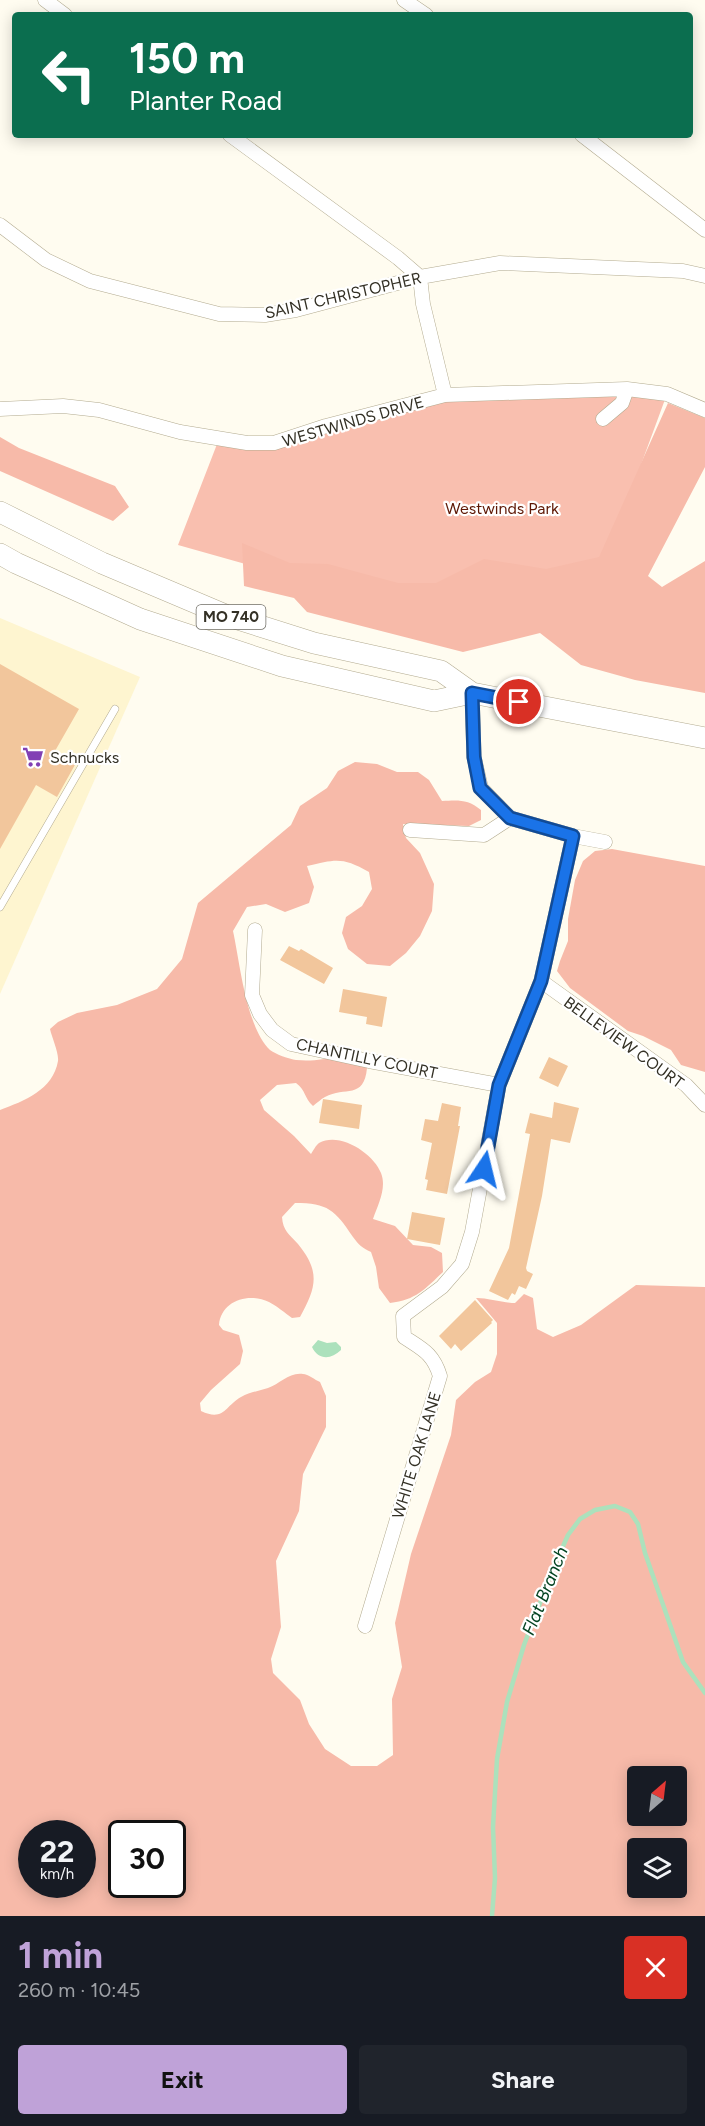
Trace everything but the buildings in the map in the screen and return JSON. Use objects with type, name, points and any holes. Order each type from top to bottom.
[{"type":"main road","name":"MO 740","points":[[0,512],[102,563],[225,615],[314,643],[441,671],[472,693]]},
{"type":"main road","name":"MO 740","points":[[0,554],[140,619],[282,666],[434,701],[472,693],[705,738]]},
{"type":"street","points":[[45,0],[61,12]]},
{"type":"street","points":[[404,0],[422,12]]},
{"type":"street","points":[[234,138],[398,258],[420,278],[423,304],[445,395]]},
{"type":"street","points":[[586,138],[705,230]]},
{"type":"street","name":"SAINT CHRISTOPHER","points":[[0,225],[46,260],[90,280],[219,314],[265,315],[296,310],[420,278],[500,263],[672,270],[705,276]]},
{"type":"street","points":[[603,419],[622,403],[627,389]]},
{"type":"street","name":"WESTWINDS DRIVE","points":[[0,409],[63,406],[99,410],[180,432],[247,443],[274,443],[326,426],[445,395],[627,389],[666,394],[705,410]]},
{"type":"street","points":[[472,693],[474,757],[480,788],[510,818],[573,836],[605,842]]},
{"type":"street","points":[[410,830],[484,835],[510,818]]},
{"type":"street","name":"WHITE OAK LANE","points":[[365,1626],[440,1376],[436,1363],[429,1354],[404,1337],[403,1316],[442,1287],[462,1264],[472,1232],[499,1085],[541,981],[573,836]]},
{"type":"street","name":"CHANTILLY COURT","points":[[255,930],[252,995],[272,1030],[291,1044],[499,1085]]},
{"type":"street","name":"BELLEVIEW COURT","points":[[541,981],[686,1085],[705,1105]]},
{"type":"lane","points":[[0,907],[115,709]]},
{"type":"shaded area","points":[[668,403],[705,418],[705,467],[648,576],[662,587],[705,561],[705,693],[635,680],[581,665],[540,633],[463,652],[307,612],[294,598],[244,586],[242,543],[290,563],[328,564],[398,583],[436,583],[484,559],[546,569],[599,557]]},
{"type":"shaded area","points":[[0,437],[19,448],[115,486],[129,507],[113,521],[0,471]]},
{"type":"shaded area","points":[[0,618],[140,677],[0,994]]},
{"type":"shaded area","points":[[355,762],[377,764],[397,772],[418,772],[429,780],[442,801],[472,804],[481,810],[481,820],[469,826],[403,824],[406,838],[420,853],[434,884],[432,911],[420,936],[406,953],[390,966],[367,964],[348,949],[342,933],[346,917],[362,906],[372,889],[369,872],[346,862],[333,861],[307,866],[314,887],[309,903],[285,912],[266,904],[247,907],[233,931],[250,1011],[262,1040],[270,1050],[296,1060],[339,1058],[367,1068],[365,1078],[358,1088],[332,1094],[313,1106],[302,1088],[296,1083],[277,1085],[260,1100],[264,1110],[311,1154],[318,1144],[327,1140],[346,1142],[364,1152],[377,1166],[383,1179],[381,1196],[373,1219],[395,1226],[413,1245],[431,1247],[442,1253],[443,1272],[413,1296],[390,1303],[379,1288],[371,1252],[359,1244],[341,1220],[323,1207],[295,1203],[282,1217],[283,1222],[287,1232],[310,1263],[314,1280],[310,1297],[300,1317],[292,1318],[269,1302],[253,1298],[230,1305],[221,1317],[219,1325],[223,1330],[239,1335],[243,1351],[240,1364],[200,1403],[201,1411],[220,1414],[241,1397],[298,1374],[307,1375],[320,1382],[326,1396],[326,1427],[303,1474],[299,1511],[276,1561],[281,1627],[271,1659],[273,1673],[300,1700],[309,1724],[325,1749],[351,1766],[377,1766],[393,1755],[392,1699],[402,1667],[395,1623],[411,1554],[451,1435],[456,1400],[475,1382],[491,1372],[497,1354],[497,1323],[476,1298],[515,1303],[524,1294],[533,1298],[537,1329],[553,1337],[581,1325],[636,1285],[705,1287],[705,1916],[0,1916],[0,1110],[28,1098],[50,1080],[58,1058],[50,1029],[58,1022],[77,1013],[117,1005],[157,989],[182,959],[198,903],[291,825],[300,806],[327,788],[338,771]]},
{"type":"shaded area","points":[[612,849],[705,866],[705,1072],[681,1065],[671,1050],[628,1031],[570,988],[557,971],[568,941],[568,919],[575,880],[583,861],[595,851]]},
{"type":"shaded area","points":[[318,1340],[327,1343],[336,1342],[341,1350],[333,1356],[321,1356],[312,1347]]},
{"type":"green space","name":"Westwinds Park","points":[[667,394],[579,633],[330,588],[178,545],[219,439],[247,443],[445,395]]},
{"type":"waterway","name":"Flat Branch","points":[[492,1916],[495,1878],[493,1827],[497,1759],[507,1702],[524,1645],[553,1569],[568,1535],[580,1519],[595,1510],[615,1506],[630,1512],[638,1524],[645,1553],[683,1662],[705,1693]]},
{"type":"place","name":"Schnucks","points":[[33,757]]},
{"type":"route","points":[[484,1169],[499,1085],[541,981],[573,836],[510,818],[480,788],[474,757],[472,693],[519,702]]}]
